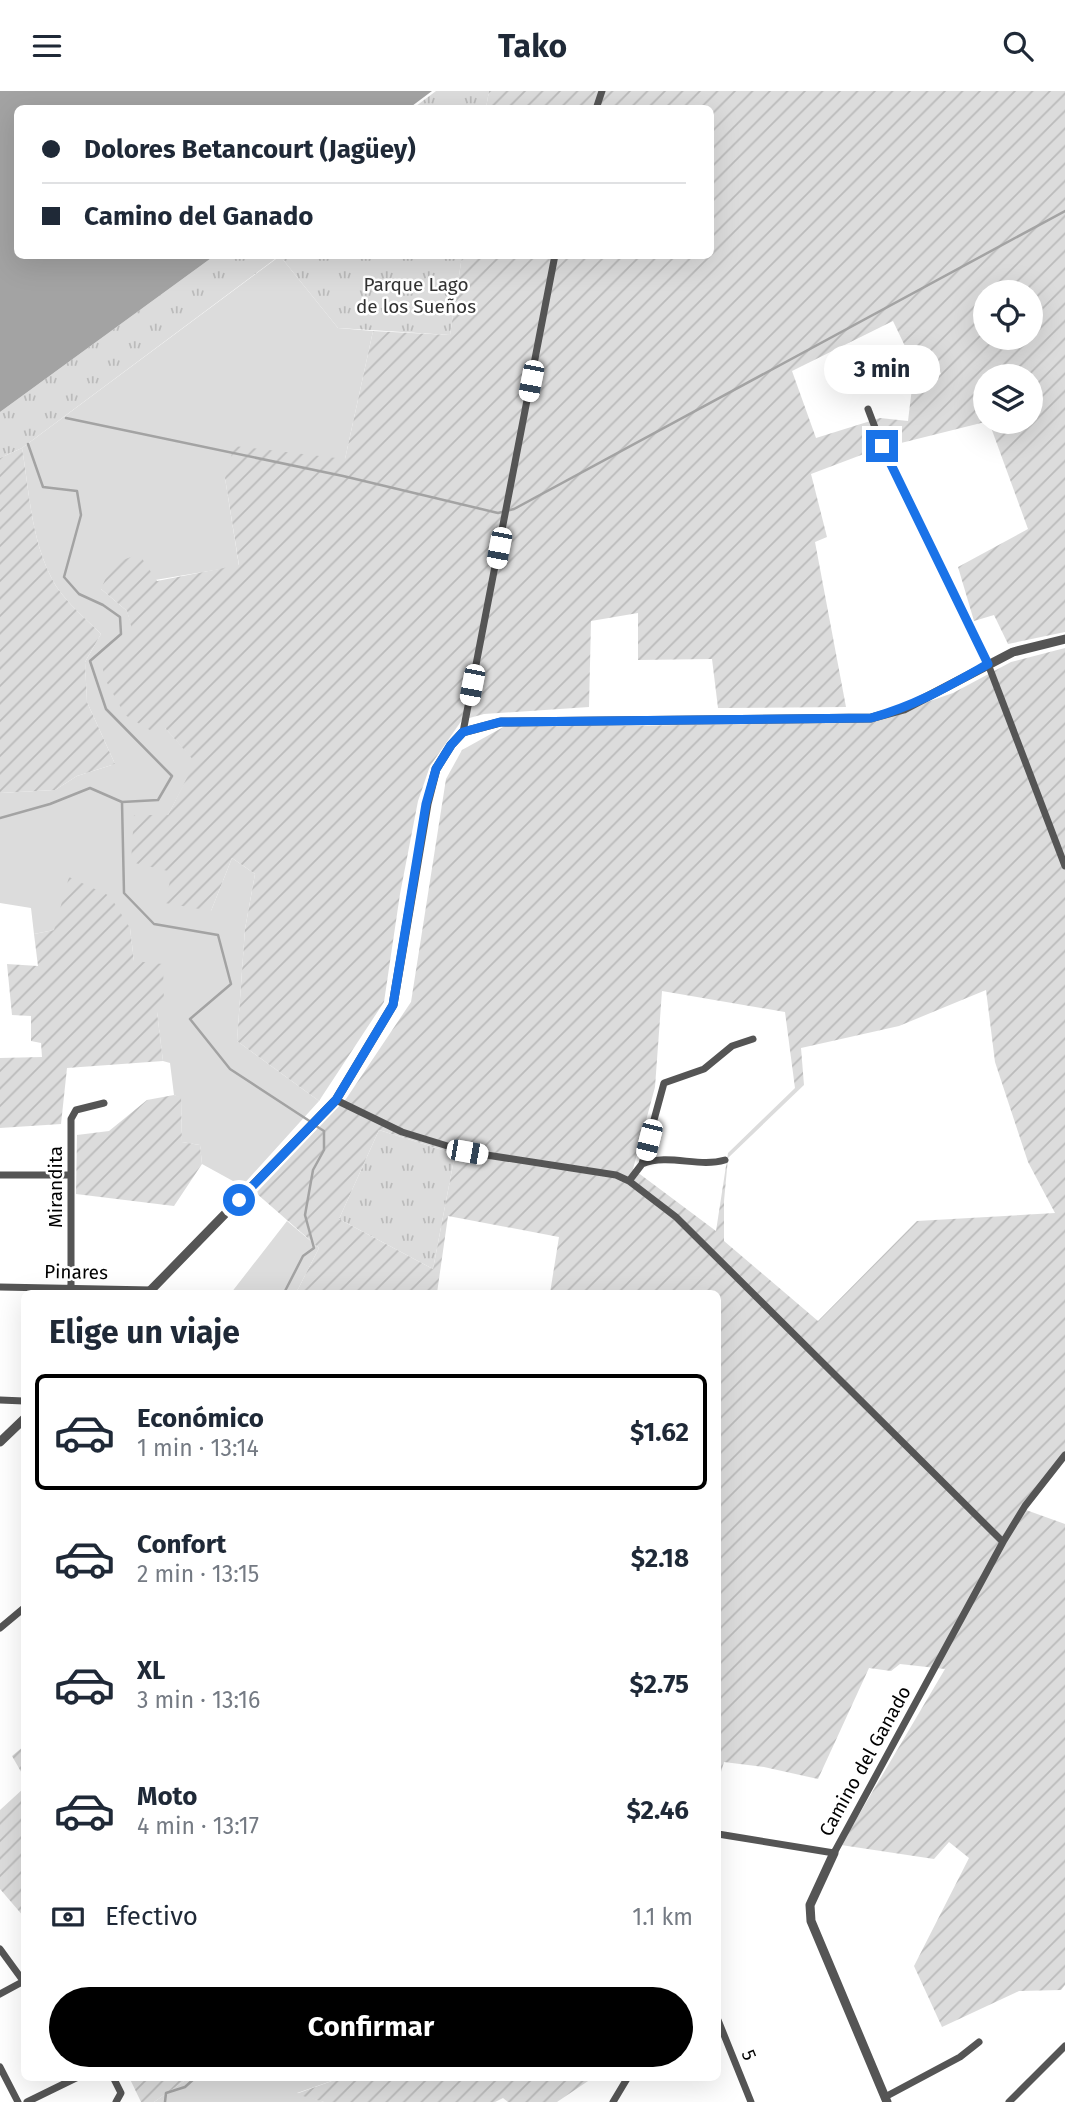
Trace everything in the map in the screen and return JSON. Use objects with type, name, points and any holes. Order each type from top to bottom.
[{"type":"street","points":[[151,1290],[336,1100],[393,1005],[426,804],[436,769],[463,732],[554,259]]},
{"type":"street","points":[[868,409],[886,454],[988,664],[1065,866]]},
{"type":"street","points":[[463,732],[500,722],[871,718],[904,709],[1013,652],[1065,639]]},
{"type":"street","points":[[629,1181],[642,1164],[664,1083],[704,1069],[732,1046],[753,1039]]},
{"type":"street","points":[[336,1100],[402,1132],[467,1152],[615,1175],[629,1181],[676,1217],[1003,1542]]},
{"type":"street","name":"Mirandita","points":[[71,1290],[71,1119],[76,1110],[104,1103]]},
{"type":"street","points":[[642,1164],[658,1159],[715,1162],[725,1160]]},
{"type":"street","points":[[0,1175],[71,1175]]},
{"type":"street","name":"Pinares","points":[[0,1287],[71,1290]]},
{"type":"street","points":[[0,1400],[21,1401]]},
{"type":"street","points":[[0,1442],[21,1422]]},
{"type":"street","name":"Camino del Ganado","points":[[886,2100],[811,1921],[810,1905],[834,1853],[1003,1542],[1025,1506],[1065,1455]]},
{"type":"street","points":[[0,1628],[21,1610]]},
{"type":"street","points":[[721,1834],[834,1853]]},
{"type":"street","points":[[0,1949],[21,1977]]},
{"type":"street","points":[[0,1994],[21,1983]]},
{"type":"street","name":"5","points":[[721,2027],[751,2102]]},
{"type":"street","points":[[886,2100],[960,2057],[979,2042]]},
{"type":"street","points":[[1009,2102],[1065,2046]]},
{"type":"street","points":[[0,2067],[18,2102]]},
{"type":"street","points":[[27,2102],[70,2081]]},
{"type":"street","points":[[115,2081],[121,2093],[116,2102]]},
{"type":"street","points":[[613,2102],[626,2081]]},
{"type":"green space","points":[[436,91],[489,91],[487,105],[417,105]]},
{"type":"green space","points":[[489,91],[1065,91],[1065,632],[1008,644],[994,615],[974,621],[958,567],[1028,529],[993,434],[1043,434],[1043,364],[973,364],[973,425],[877,449],[811,474],[827,537],[815,542],[846,707],[718,708],[712,659],[638,660],[638,613],[591,621],[589,707],[484,714],[462,720],[430,766],[418,801],[400,894],[384,1002],[319,1101],[237,1041],[245,929],[255,874],[232,858],[211,911],[165,903],[172,872],[131,862],[134,815],[168,815],[195,762],[165,728],[153,732],[125,715],[106,681],[102,666],[133,633],[127,611],[101,589],[112,564],[139,554],[157,581],[239,565],[225,478],[234,446],[345,459],[373,331],[450,335],[462,259],[714,259],[714,105],[487,105]],"holes":[[[893,321],[913,363],[935,355],[941,374],[912,388],[908,421],[880,418],[816,438],[792,371]]]},
{"type":"green space","points":[[210,259],[275,259],[22,448],[0,458],[0,412]]},
{"type":"green space","points":[[276,259],[282,259],[338,328],[373,331],[345,459],[225,478],[239,566],[101,589],[127,611],[165,728],[196,762],[168,815],[172,872],[211,911],[232,858],[255,874],[245,929],[237,1041],[319,1101],[242,1186],[202,1164],[200,1145],[182,1142],[181,1098],[174,1095],[170,1063],[163,1061],[157,1012],[134,961],[130,928],[54,930],[34,934],[31,908],[0,903],[0,793],[55,790],[77,776],[115,764],[87,702],[85,662],[101,634],[66,599],[48,570],[36,536],[22,448]]},
{"type":"green space","name":"Parque Lago de los Sueños","points":[[282,259],[462,259],[450,335],[338,328]]},
{"type":"green space","points":[[22,448],[36,536],[48,570],[66,599],[101,634],[85,662],[87,702],[115,764],[77,776],[55,790],[0,793],[0,458]]},
{"type":"green space","points":[[1065,648],[1065,1460],[1026,1510],[1065,1524],[1065,1985],[1061,1990],[1019,1991],[942,2027],[914,1966],[969,1858],[949,1842],[934,1859],[841,1845],[945,1669],[900,1664],[891,1671],[869,1668],[818,1779],[764,1767],[724,1762],[721,1772],[721,1290],[550,1290],[559,1237],[448,1216],[437,1290],[298,1290],[319,1248],[256,1193],[346,1099],[411,1002],[446,779],[462,750],[507,725],[870,722],[953,693],[1011,662]],"holes":[[[986,990],[995,1062],[1028,1162],[1055,1213],[917,1221],[818,1321],[724,1241],[728,1158],[804,1085],[801,1048],[899,1026]],[[662,991],[785,1012],[795,1088],[728,1153],[716,1231],[633,1169],[655,1087]],[[379,1130],[455,1154],[433,1269],[339,1219]]]},
{"type":"green space","points":[[69,877],[110,896],[130,928],[134,961],[163,964],[164,1003],[157,1012],[163,1061],[67,1068],[61,1124],[0,1128],[0,1058],[42,1057],[41,1043],[31,1041],[31,1016],[12,1015],[7,964],[38,966],[34,934],[54,930]]},
{"type":"green space","points":[[174,1095],[181,1097],[182,1142],[200,1145],[202,1164],[174,1206],[76,1194],[77,1135],[109,1131],[147,1100]]},
{"type":"green space","points":[[379,1130],[455,1154],[433,1269],[339,1219]]},
{"type":"green space","points":[[287,1221],[319,1248],[298,1290],[233,1290]]},
{"type":"green space","points":[[21,1748],[21,1772],[12,1756]]},
{"type":"green space","points":[[21,1791],[21,1914],[0,1889],[0,1810]]},
{"type":"green space","points":[[131,2081],[184,2081],[154,2102],[141,2102]]},
{"type":"green space","points":[[184,2081],[332,2081],[297,2093],[324,2102],[154,2102]]},
{"type":"green space","points":[[332,2081],[588,2081],[557,2102],[508,2102],[503,2098],[495,2102],[324,2102],[296,2094]]},
{"type":"shaded area","points":[[0,91],[432,91],[413,105],[14,105],[14,259],[210,259],[0,412]]},
{"type":"waterway","points":[[66,418],[343,476],[498,513],[514,509],[1065,211]]},
{"type":"waterway","points":[[28,444],[43,487],[77,491],[81,515],[64,577],[79,594],[103,605],[120,617],[121,634],[90,661],[106,709],[172,776],[158,800],[122,802],[124,893],[154,924],[218,935],[231,984],[190,1019],[230,1069],[311,1122]]},
{"type":"waterway","points":[[0,818],[50,804],[90,788],[122,802]]},
{"type":"waterway","points":[[286,1290],[303,1256],[314,1248],[305,1215],[313,1170],[324,1150],[324,1131],[316,1126]]},
{"type":"waterway","points":[[165,2102],[166,2093],[185,2087],[192,2081]]},
{"type":"route","points":[[239,1200],[336,1100],[393,1005],[426,804],[436,769],[463,732],[500,722],[871,718],[904,709],[944,690],[988,664],[882,446]]}]
